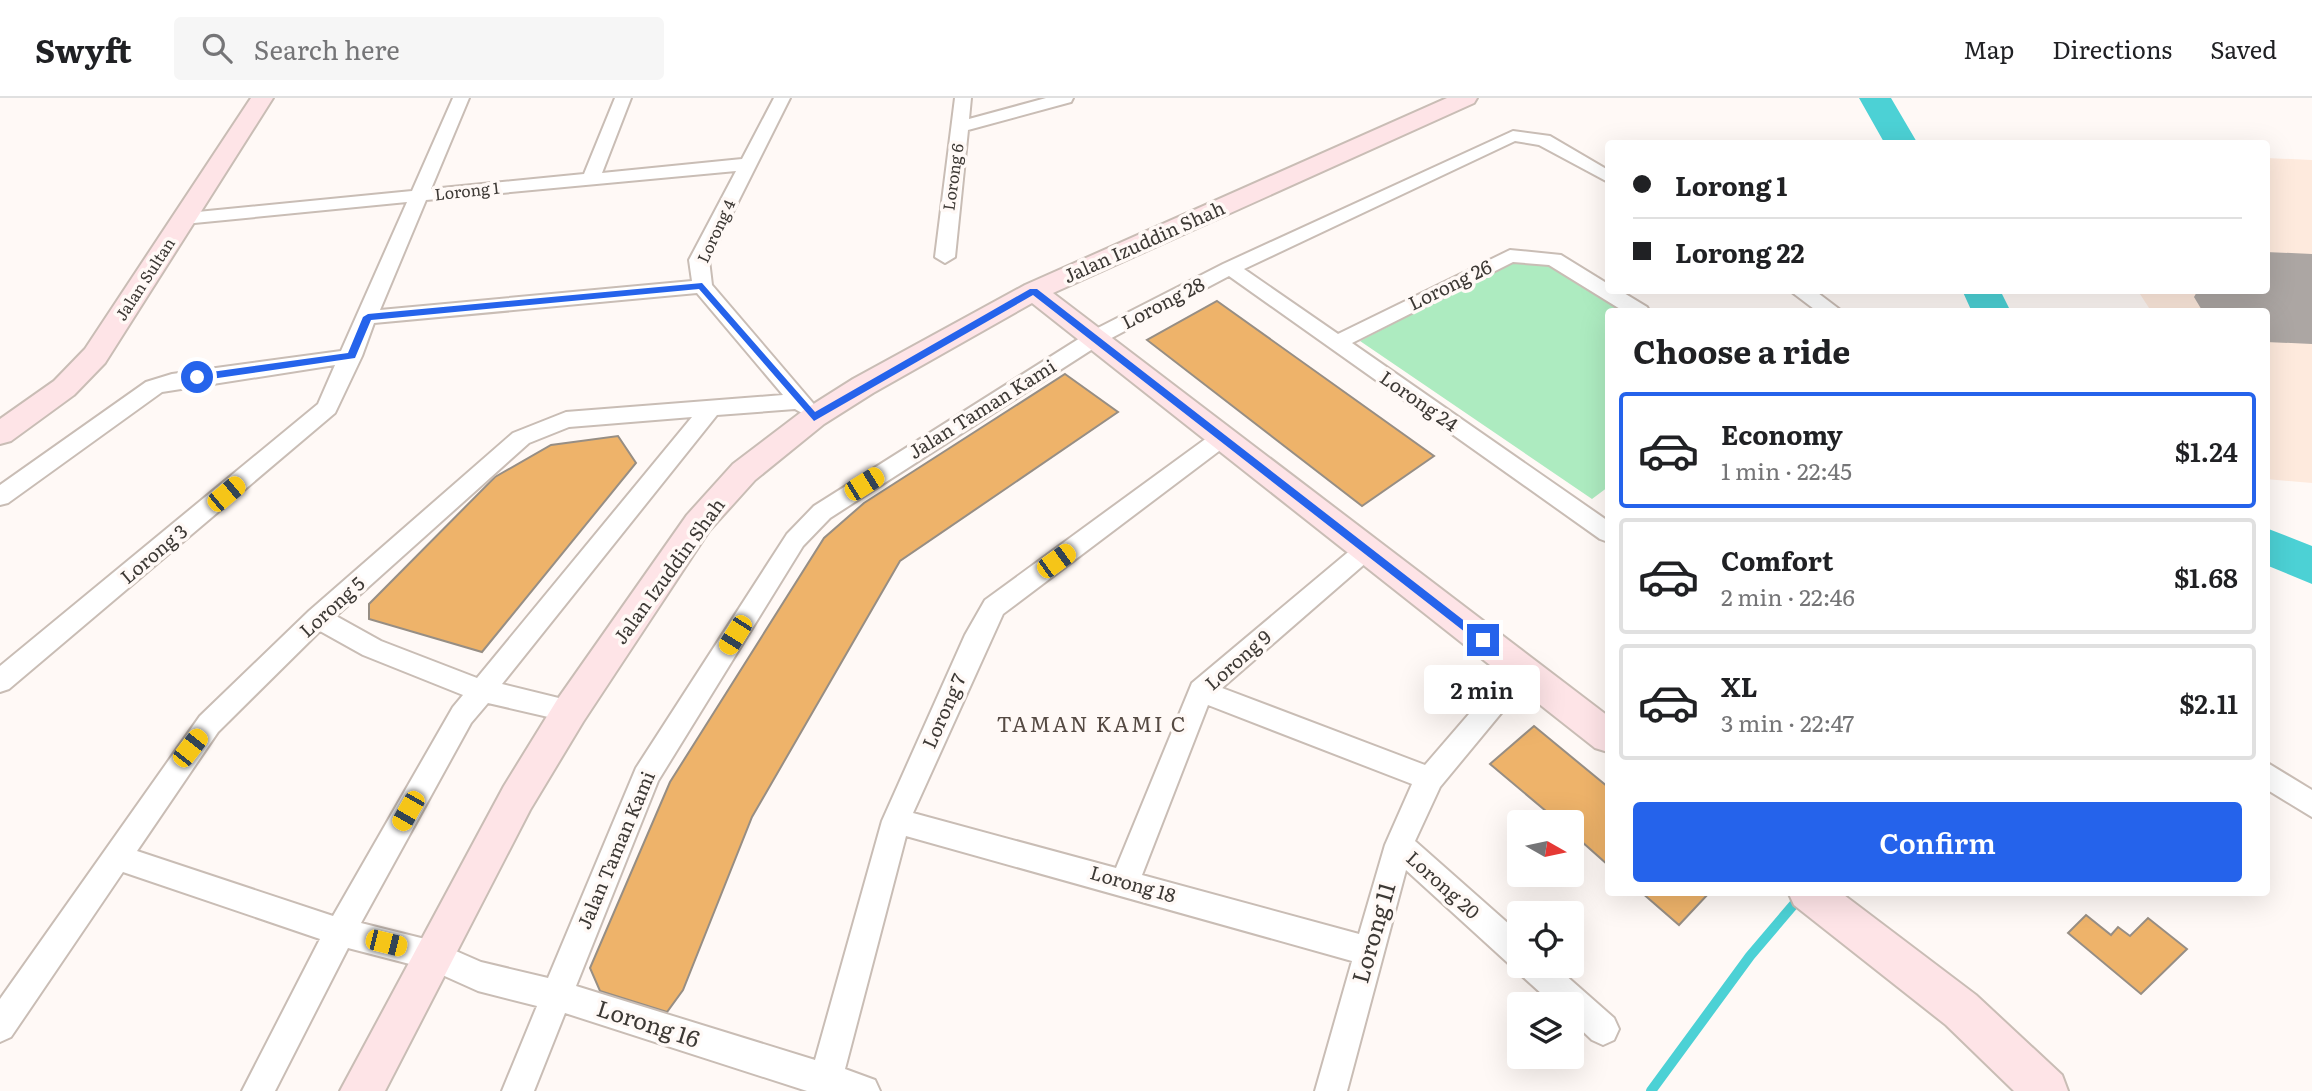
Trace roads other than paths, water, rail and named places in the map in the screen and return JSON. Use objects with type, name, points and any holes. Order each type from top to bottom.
[{"type":"main road","name":"Jalan Izuddin Shah","points":[[807,409],[1034,291]]},
{"type":"street","name":"Jalan Sultan","points":[[0,434],[64,387],[95,356],[262,98]]},
{"type":"street","name":"Lorong 3","points":[[0,681],[317,418],[334,397],[461,98]]},
{"type":"street","points":[[591,179],[623,98]]},
{"type":"street","name":"Lorong 4","points":[[782,98],[699,260],[702,286],[807,409]]},
{"type":"street","name":"Lorong 6","points":[[945,257],[951,181],[961,127],[963,98]]},
{"type":"street","points":[[961,127],[1065,98]]},
{"type":"street","name":"Jalan Izuddin Shah","points":[[1034,291],[1466,98]]},
{"type":"street","points":[[1230,268],[1513,136],[1544,139],[1605,175]]},
{"type":"street","name":"Lorong 1","points":[[184,218],[749,164]]},
{"type":"street","name":"Lorong 26","points":[[1336,343],[1510,256],[1554,259],[1605,290]]},
{"type":"street","name":"Lorong 28","points":[[1077,324],[1230,268]]},
{"type":"street","name":"Lorong 24","points":[[1230,268],[1336,343],[1604,523]]},
{"type":"street","points":[[368,317],[702,286]]},
{"type":"street","points":[[1034,291],[1605,735]]},
{"type":"street","name":"Lorong 26","points":[[1611,294],[1634,308]]},
{"type":"street","points":[[1805,294],[1827,308]]},
{"type":"street","name":"Jalan Taman Kami","points":[[518,1091],[646,776],[794,540],[822,512],[1077,324]]},
{"type":"street","points":[[0,497],[154,387],[172,381],[352,356]]},
{"type":"street","name":"Jalan Izuddin Shah","points":[[362,1091],[517,798],[570,711],[698,523],[807,409]]},
{"type":"street","name":"Lorong 5","points":[[5,1008],[209,724],[317,618],[521,438],[542,427],[566,420],[709,411],[807,409]]},
{"type":"street","points":[[258,1091],[340,932],[462,715],[709,411]]},
{"type":"street","name":"Lorong 7","points":[[824,1086],[896,821],[978,635],[994,607],[1223,437]]},
{"type":"street","name":"Lorong 9","points":[[1125,881],[1201,691],[1367,549]]},
{"type":"street","points":[[317,618],[372,648],[480,690],[570,711]]},
{"type":"street","name":"Lorong 11","points":[[1331,1091],[1399,845],[1414,806],[1430,779],[1522,670]]},
{"type":"street","points":[[1201,691],[1430,779]]},
{"type":"street","points":[[2270,777],[2312,805]]},
{"type":"street","name":"Lorong 18","points":[[896,821],[1125,881],[1369,951]]},
{"type":"street","name":"Lorong 20","points":[[1399,845],[1507,942]]},
{"type":"street","name":"Lorong 16","points":[[116,856],[340,932],[433,955],[478,976],[555,995],[824,1086],[864,1091]]},
{"type":"street","points":[[1818,901],[1961,1010],[2046,1091]]},
{"type":"street","points":[[1546,978],[1602,1029]]},
{"type":"waterway","points":[[1875,98],[1900,140]]},
{"type":"waterway","points":[[1983,294],[1990,308]]},
{"type":"waterway","points":[[2270,547],[2312,566]]},
{"type":"waterway","points":[[1651,1091],[1750,956],[1801,896]]},
{"type":"district","name":"TAMAN KAMI C","points":[[1092,725]]}]
